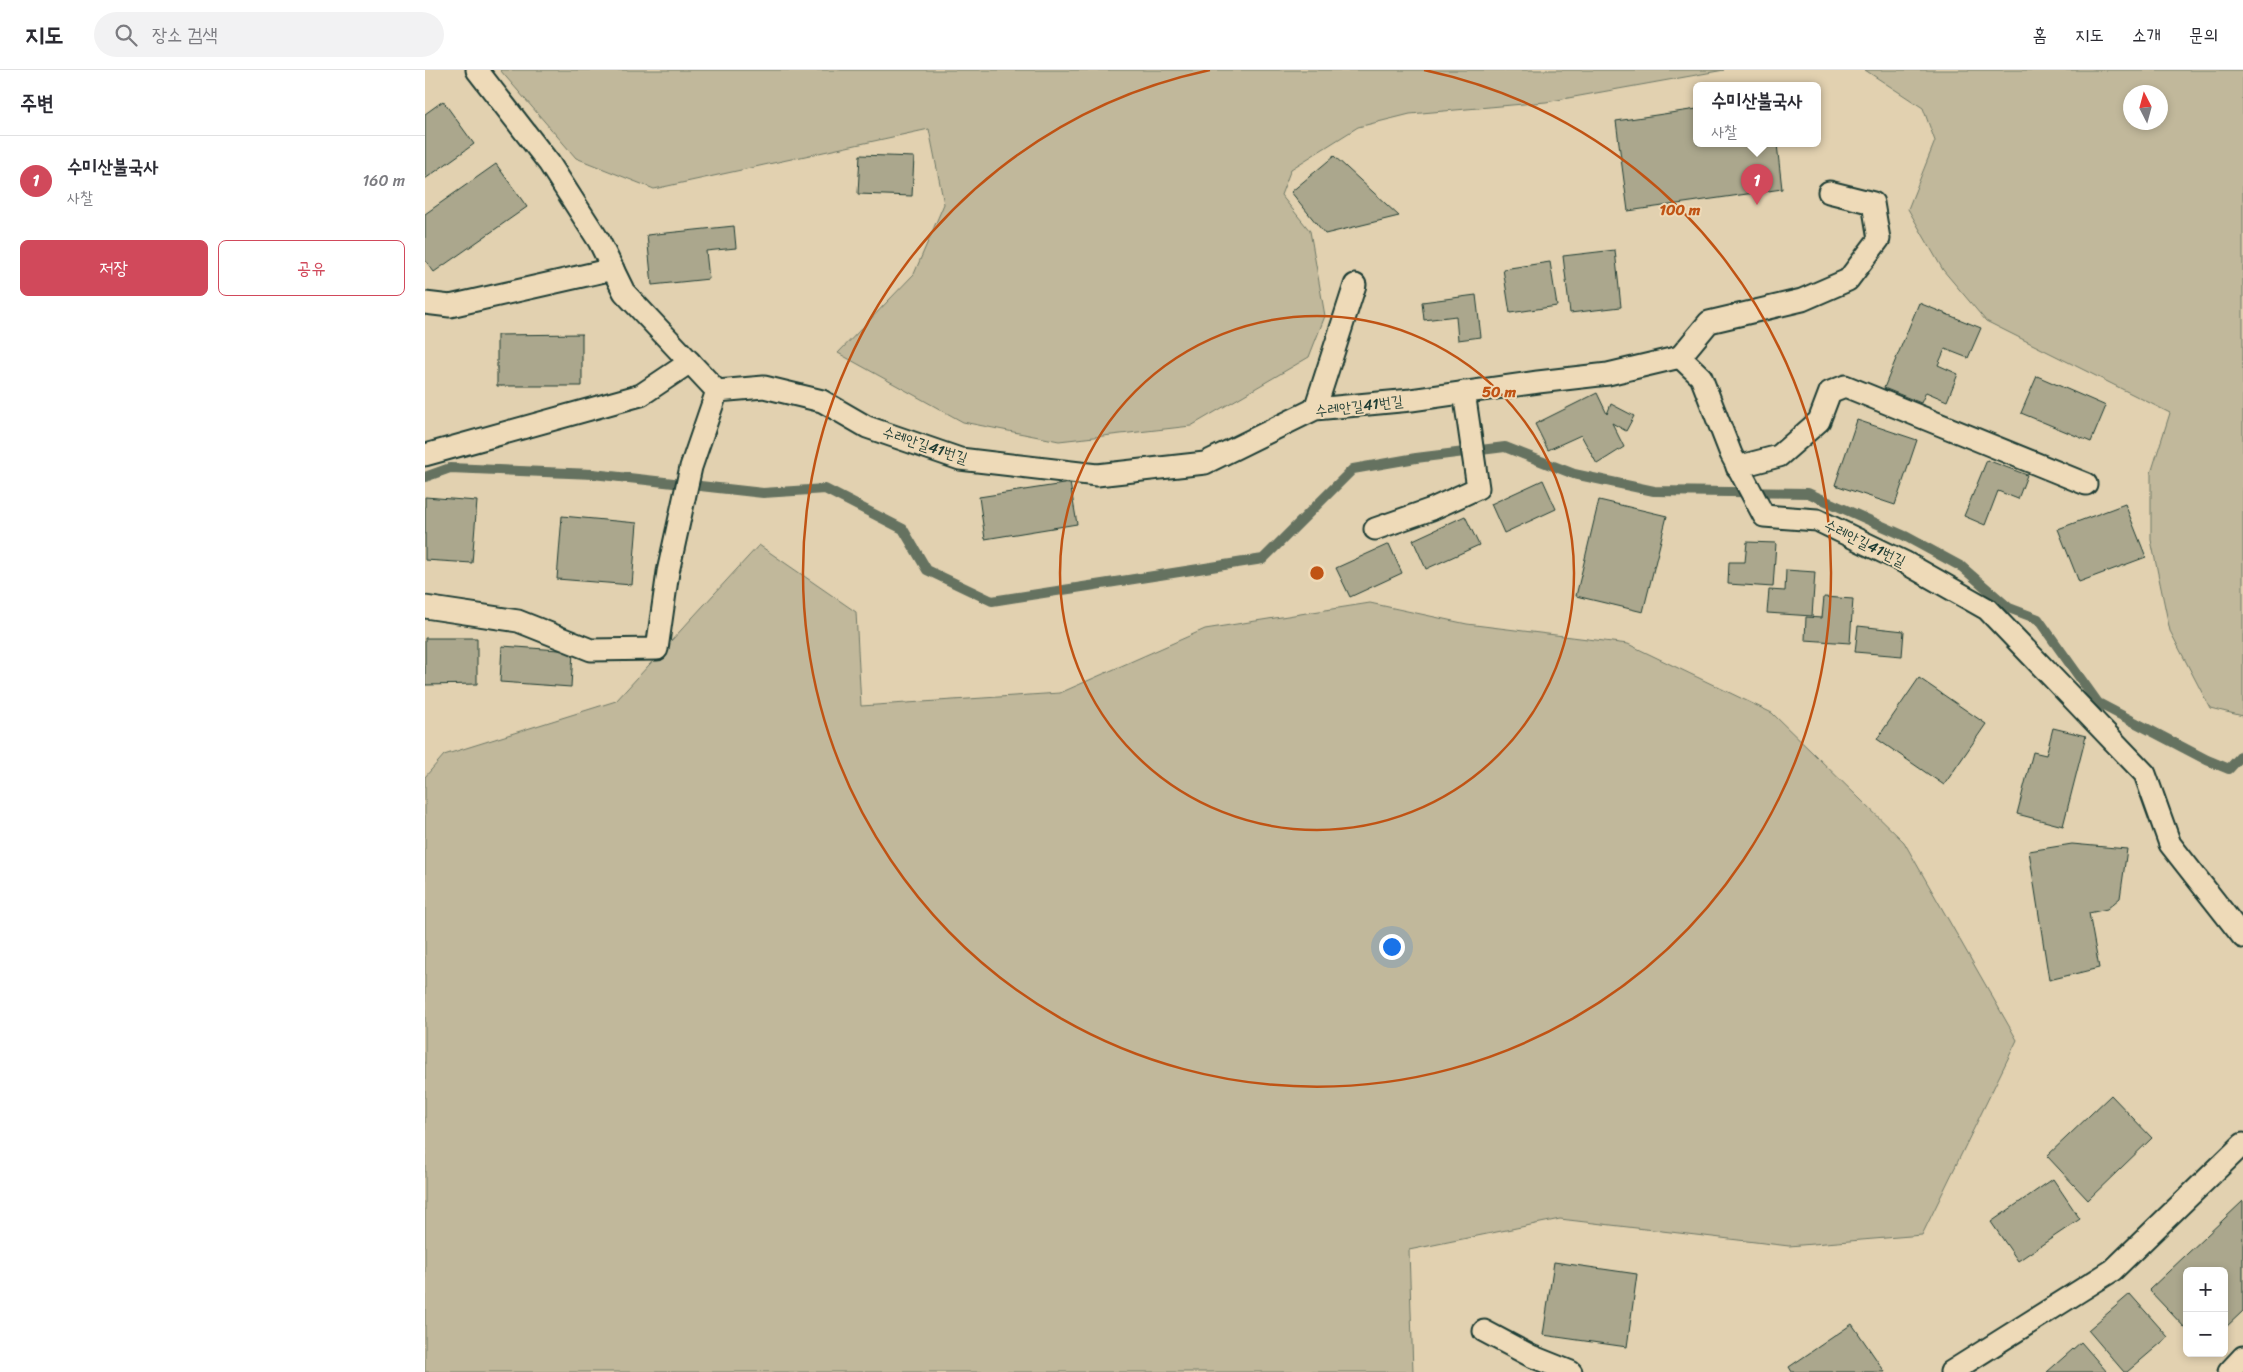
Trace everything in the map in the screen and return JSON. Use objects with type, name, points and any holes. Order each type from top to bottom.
[{"type":"lane","points":[[425,607],[518,621],[591,650],[657,649],[668,572],[684,498],[691,470],[717,391],[624,292],[599,241],[549,163],[477,70]]},
{"type":"lane","points":[[1681,357],[1709,322],[1802,300],[1848,280],[1879,239],[1873,203],[1829,192]]},
{"type":"lane","points":[[425,303],[449,306],[613,269]]},
{"type":"lane","points":[[1315,409],[1355,285]]},
{"type":"lane","name":"수레안길41번길","points":[[717,391],[764,387],[822,402],[867,426],[960,459],[1097,475],[1205,463],[1315,409],[1411,400],[1608,374],[1681,357],[1701,377],[1741,474],[1764,516],[1817,520],[1904,562],[1987,609],[2145,774],[2170,844],[2243,937]]},
{"type":"lane","points":[[425,455],[641,395],[690,362]]},
{"type":"lane","points":[[1741,474],[1779,456],[1819,421],[1830,392],[1845,386],[2086,484]]},
{"type":"lane","points":[[1375,528],[1432,509],[1478,488],[1463,392]]},
{"type":"lane","points":[[1951,1372],[2113,1270],[2243,1144]]},
{"type":"lane","points":[[1484,1331],[1531,1356],[1571,1372]]},
{"type":"lane","points":[[2229,1372],[2243,1357]]},
{"type":"shaded area","points":[[500,70],[1724,70],[1546,102],[1410,114],[1358,127],[1291,169],[1281,195],[1310,231],[1325,316],[1309,357],[1191,426],[1059,441],[963,422],[838,353],[914,274],[944,204],[929,129],[654,189],[576,158]]},
{"type":"shaded area","points":[[1865,70],[2243,70],[2243,716],[2210,708],[2170,631],[2151,540],[2151,473],[2170,413],[1986,321],[1943,270],[1908,209],[1935,141],[1923,108]]},
{"type":"shaded area","points":[[759,545],[856,612],[861,706],[1060,693],[1205,629],[1370,603],[1467,624],[1628,644],[1772,713],[1904,842],[2017,1040],[1922,1235],[1789,1246],[1560,1219],[1409,1250],[1413,1372],[425,1372],[425,777],[444,755],[616,701]]},
{"type":"building","points":[[443,101],[474,144],[425,179],[425,114]]},
{"type":"building","points":[[1693,110],[1693,147],[1777,147],[1782,189],[1628,211],[1616,121]]},
{"type":"building","points":[[860,155],[914,157],[912,196],[858,194]]},
{"type":"building","points":[[1334,156],[1399,216],[1325,234],[1291,192]]},
{"type":"building","points":[[496,164],[527,207],[434,272],[425,260],[425,214]]},
{"type":"building","points":[[734,226],[736,248],[706,251],[709,279],[652,285],[647,235]]},
{"type":"building","points":[[1615,250],[1621,307],[1570,313],[1563,256]]},
{"type":"building","points":[[1550,262],[1557,306],[1510,313],[1503,269]]},
{"type":"building","points":[[1476,295],[1481,337],[1458,340],[1456,316],[1424,320],[1422,302]]},
{"type":"building","points":[[1919,303],[1981,328],[1968,358],[1945,349],[1938,365],[1958,374],[1947,401],[1926,392],[1921,403],[1884,388]]},
{"type":"building","points":[[582,334],[582,386],[497,386],[497,335]]},
{"type":"building","points":[[2037,376],[2106,406],[2091,442],[2021,413]]},
{"type":"building","points":[[1597,393],[1607,414],[1611,404],[1634,416],[1626,431],[1612,423],[1624,447],[1597,464],[1581,435],[1548,450],[1535,424]]},
{"type":"building","points":[[1857,420],[1917,440],[1895,505],[1835,485]]},
{"type":"building","points":[[1987,460],[2027,475],[2018,499],[1998,491],[1985,525],[1964,516]]},
{"type":"building","points":[[1543,480],[1556,509],[1504,533],[1491,504]]},
{"type":"building","points":[[1070,483],[1077,524],[985,539],[979,497]]},
{"type":"building","points":[[425,497],[477,501],[472,563],[425,560]]},
{"type":"building","points":[[1599,500],[1667,516],[1643,612],[1576,596]]},
{"type":"building","points":[[2125,504],[2146,557],[2079,582],[2058,529]]},
{"type":"building","points":[[562,516],[637,523],[632,585],[557,579]]},
{"type":"building","points":[[1465,516],[1479,545],[1426,569],[1413,540]]},
{"type":"building","points":[[1747,542],[1776,543],[1773,587],[1728,584],[1729,562],[1745,562]]},
{"type":"building","points":[[1389,544],[1402,573],[1350,597],[1336,568]]},
{"type":"building","points":[[1786,570],[1815,572],[1812,616],[1767,613],[1769,590],[1785,591]]},
{"type":"building","points":[[1824,597],[1853,599],[1850,643],[1805,640],[1806,617],[1822,618]]},
{"type":"building","points":[[1858,626],[1904,631],[1902,656],[1855,652]]},
{"type":"building","points":[[425,638],[477,638],[477,684],[425,685]]},
{"type":"building","points":[[502,646],[573,651],[571,687],[500,682]]},
{"type":"building","points":[[1919,678],[1986,724],[1944,785],[1877,739]]},
{"type":"building","points":[[2053,728],[2086,736],[2063,826],[2017,814],[2033,752],[2046,755]]},
{"type":"building","points":[[2072,844],[2127,849],[2120,898],[2107,909],[2089,913],[2099,968],[2049,980],[2029,851]]},
{"type":"building","points":[[2111,1095],[2152,1138],[2088,1200],[2047,1156]]},
{"type":"building","points":[[2053,1179],[2080,1219],[2018,1261],[1991,1222]]},
{"type":"building","points":[[2243,1201],[2243,1311],[2228,1325],[2228,1267],[2183,1267],[2183,1326],[2149,1290]]},
{"type":"building","points":[[1554,1262],[1637,1274],[1627,1347],[1543,1335]]},
{"type":"building","points":[[2130,1294],[2168,1337],[2127,1372],[2124,1372],[2088,1330]]},
{"type":"building","points":[[1852,1324],[1885,1372],[1792,1372],[1789,1367]]},
{"type":"building","points":[[2081,1342],[2107,1372],[2047,1372]]},
{"type":"waterway","points":[[425,477],[450,468],[593,474],[763,493],[825,489],[903,529],[927,570],[992,601],[1263,559],[1353,469],[1416,458],[1505,447],[1574,474],[1654,491],[1808,493],[1905,536],[1962,567],[2009,608],[2038,619],[2098,703],[2207,760],[2229,769],[2243,754]]},
{"type":"place","name":"수미산불국사","points":[[1757,205]]}]
